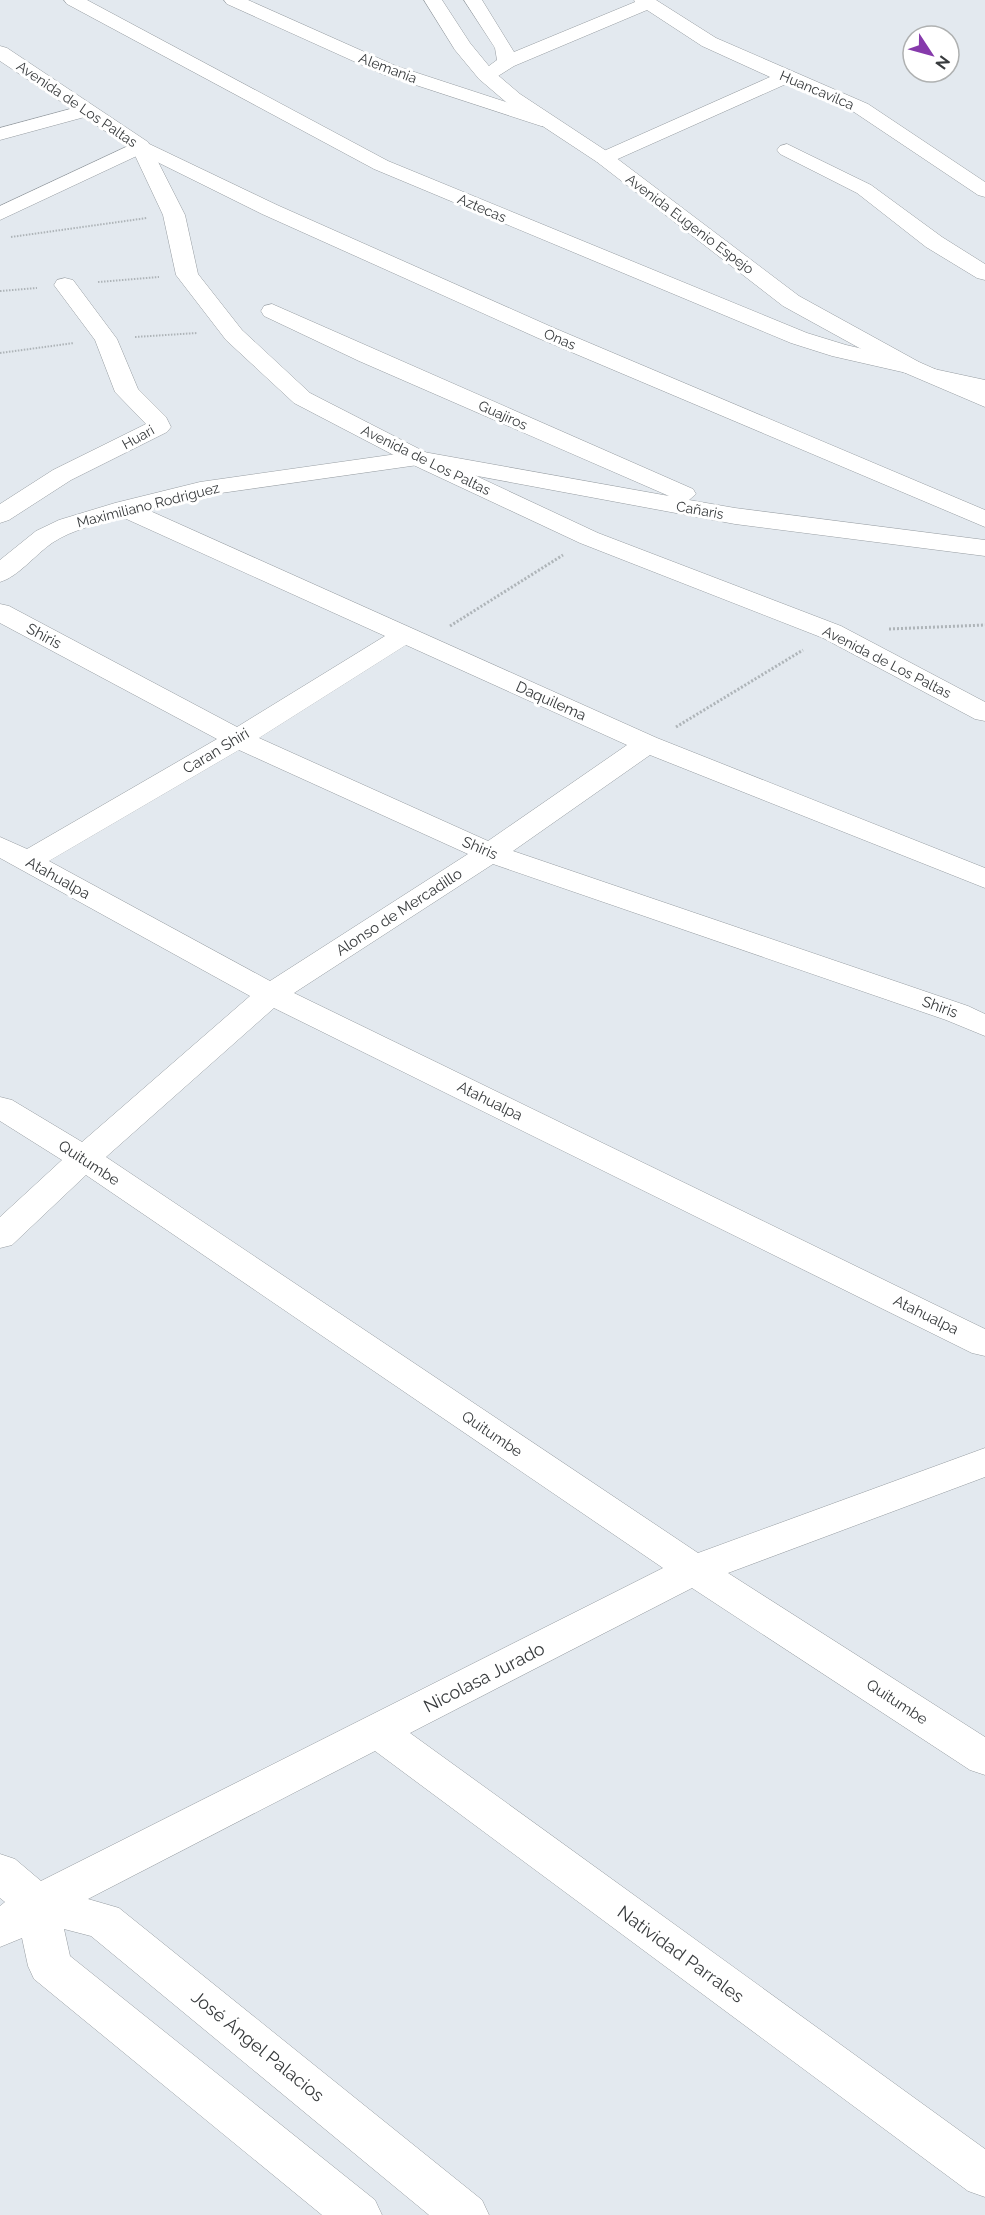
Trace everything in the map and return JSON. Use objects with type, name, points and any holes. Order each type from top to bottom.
[{"type":"street","name":"Aztecas","points":[[73,0],[381,165],[799,338],[840,351],[911,367]]},
{"type":"street","name":"Alemania","points":[[233,0],[389,70],[548,122]]},
{"type":"street","name":"Avenida Eugenio Espejo","points":[[433,0],[462,46],[486,75],[513,98],[604,158],[791,301],[911,367],[985,400]]},
{"type":"street","points":[[473,0],[504,48],[507,62]]},
{"type":"street","points":[[486,75],[507,62],[646,2]]},
{"type":"street","name":"Huancavilca","points":[[646,2],[710,42],[861,108],[985,191]]},
{"type":"street","name":"Avenida de Los Paltas","points":[[2,55],[141,146],[174,215],[187,274],[234,335],[302,398],[418,458],[589,538],[832,632],[985,713]]},
{"type":"street","points":[[604,158],[786,77]]},
{"type":"street","points":[[0,134],[85,111]]},
{"type":"street","points":[[0,214],[141,146]]},
{"type":"street","name":"Onas","points":[[141,146],[204,180],[486,307],[985,519]]},
{"type":"street","points":[[787,150],[864,189],[934,242],[985,273]]},
{"type":"street","name":"Huari","points":[[0,515],[62,475],[159,427],[158,422],[124,388],[106,339],[65,285]]},
{"type":"street","name":"Guajiros","points":[[272,311],[367,356],[735,516]]},
{"type":"street","points":[[934,376],[985,387]]},
{"type":"street","name":"Maximiliano Rodriguez","points":[[0,574],[22,553],[45,537],[68,525],[124,508],[200,489],[418,458]]},
{"type":"street","name":"Cañaris","points":[[418,458],[735,516],[985,548]]},
{"type":"street","name":"Daquilema","points":[[124,508],[647,744],[985,879]]},
{"type":"street","name":"Shiris","points":[[0,612],[238,739],[490,853],[957,1013],[985,1026]]},
{"type":"street","name":"Caran Shiri","points":[[14,854],[238,739],[413,639]]},
{"type":"street","name":"Alonso de Mercadillo","points":[[0,1237],[84,1158],[272,994],[490,853],[647,744]]},
{"type":"street","name":"Atahualpa","points":[[14,854],[272,994],[985,1344]]},
{"type":"street","name":"Quitumbe","points":[[0,1107],[84,1158],[694,1570],[985,1758]]},
{"type":"street","name":"Nicolasa Jurado","points":[[0,1929],[37,1904],[694,1570],[985,1462]]},
{"type":"street","name":"Natividad Parrales","points":[[376,1731],[985,2176]]},
{"type":"street","name":"José Ángel Palacios","points":[[0,1872],[37,1904],[104,1921],[465,2215]]},
{"type":"street","points":[[37,1904],[50,1966],[358,2215]]},
{"type":"path","points":[[10,237],[174,215]]},
{"type":"path","points":[[413,639],[589,538]]},
{"type":"path","points":[[647,744],[832,632],[985,625]]}]
